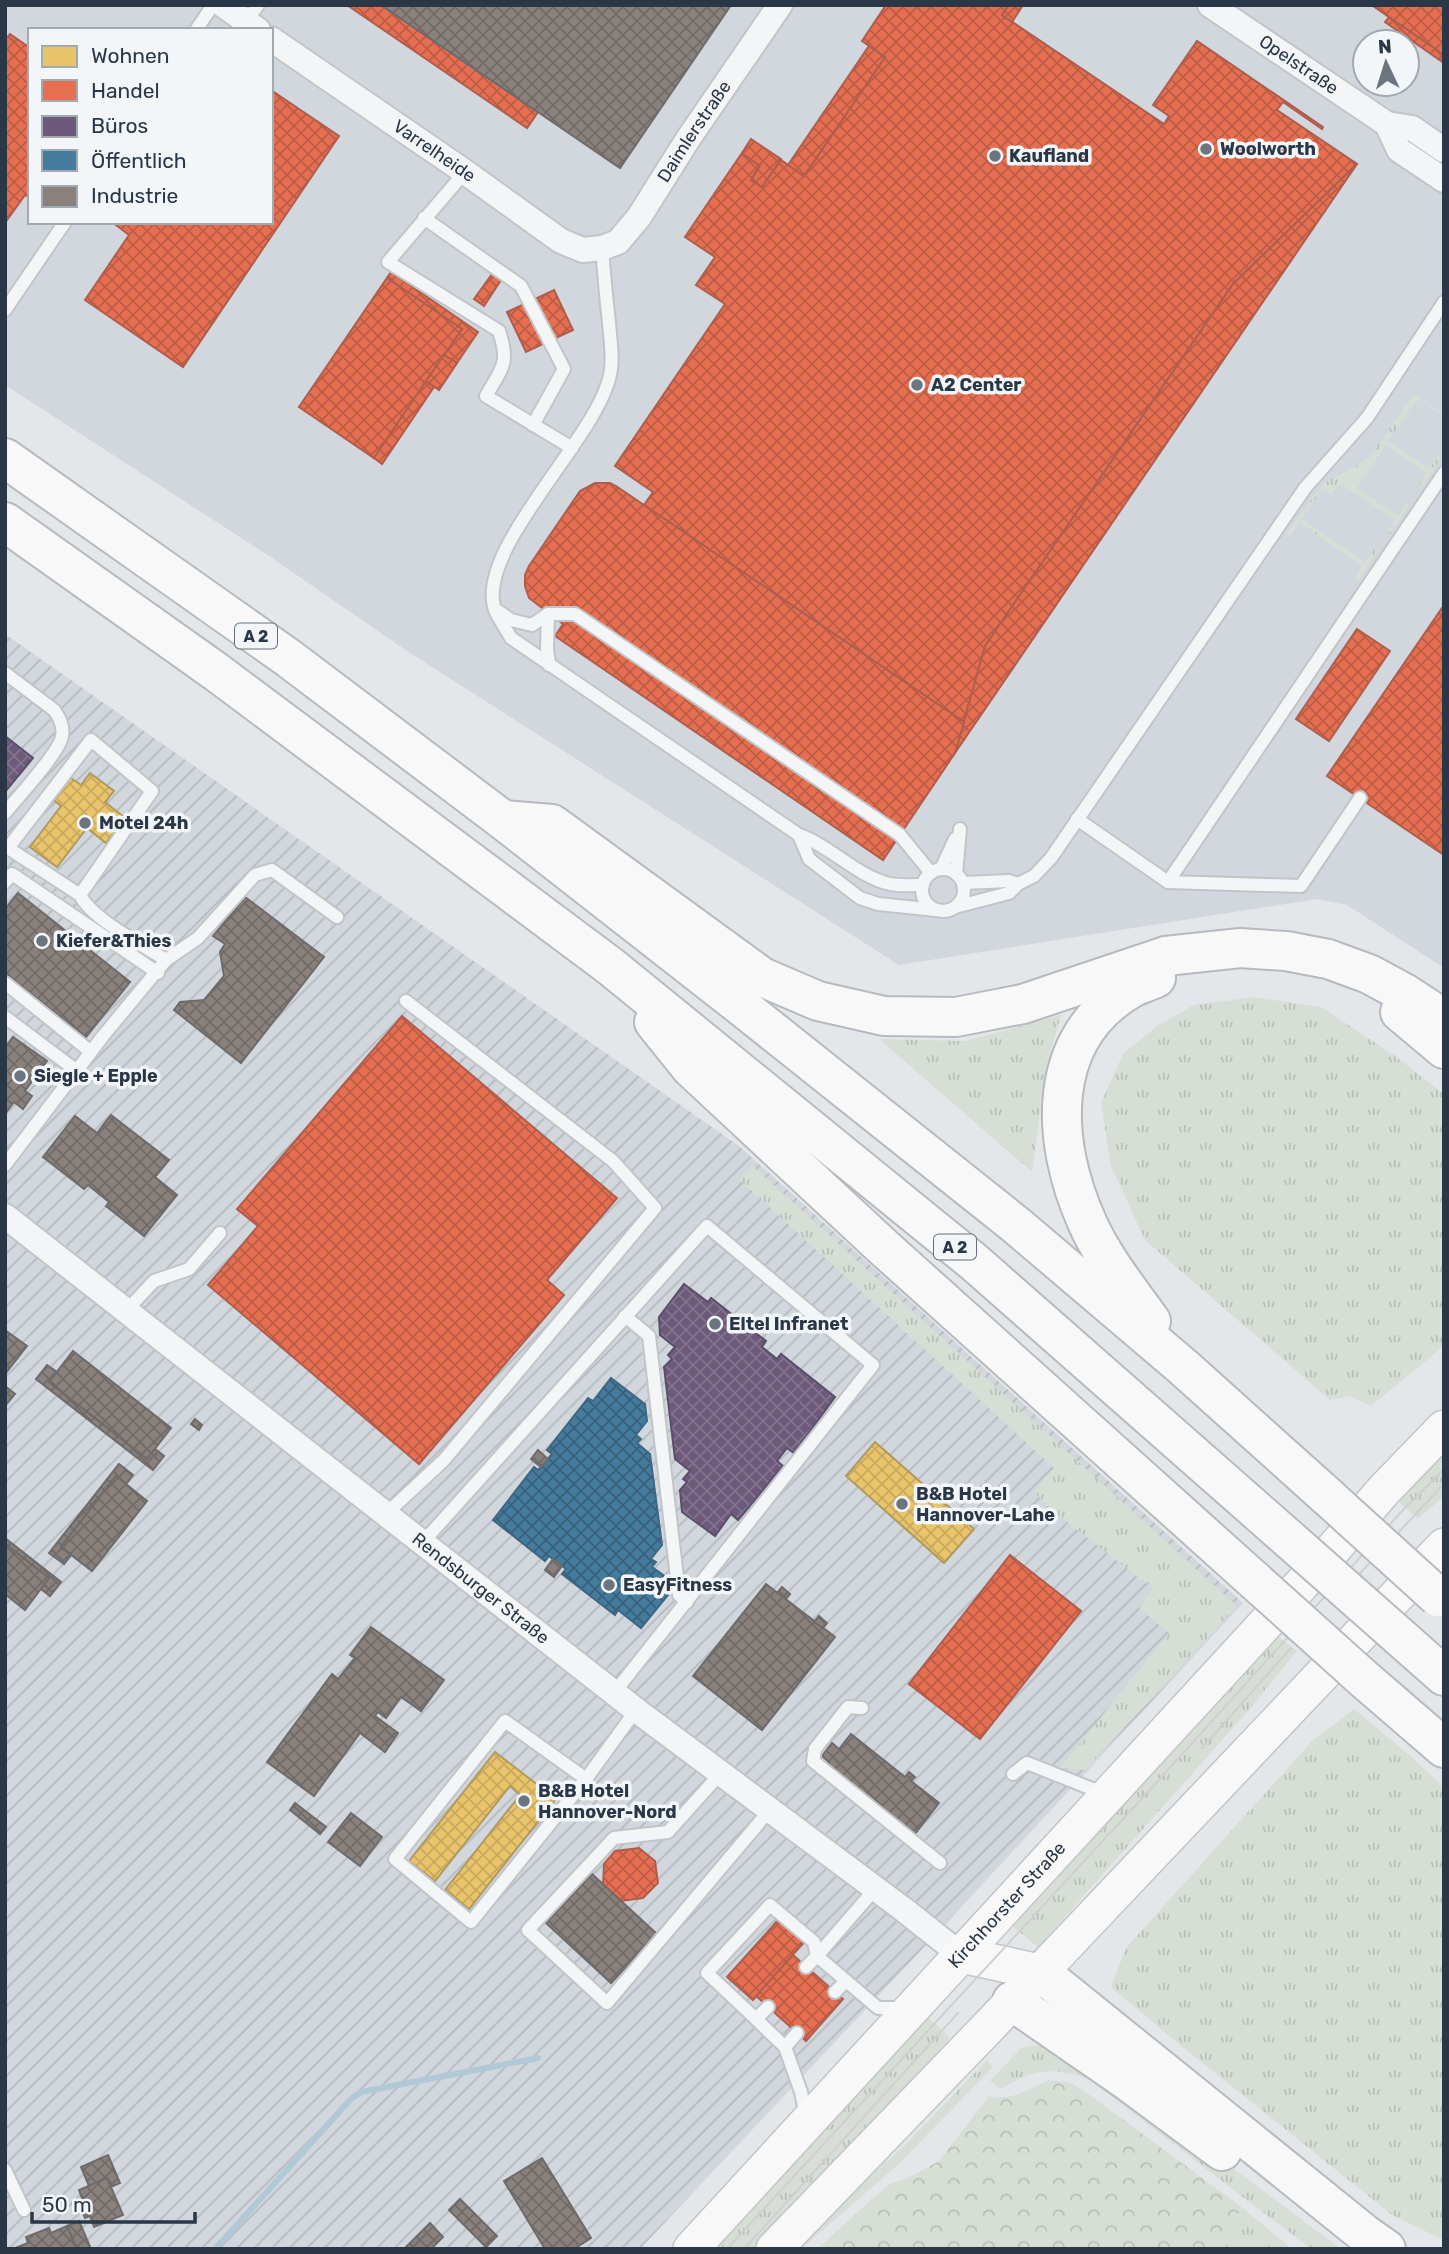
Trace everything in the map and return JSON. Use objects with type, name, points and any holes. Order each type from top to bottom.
[{"type":"highway","name":"A 2","points":[[5,458],[287,657],[726,993],[1016,1225],[1182,1366],[1441,1599]]},
{"type":"highway","name":"A 2","points":[[5,522],[215,671],[610,966],[974,1262],[1290,1540],[1395,1620],[1444,1676]]},
{"type":"highway","points":[[503,820],[552,824],[762,977],[818,1001],[884,1016],[956,1017],[1009,1007],[1166,957],[1240,948],[1286,951],[1328,959],[1369,974],[1444,1019]]},
{"type":"highway","points":[[1182,1366],[1128,1289],[1088,1225],[1068,1176],[1061,1131],[1063,1086],[1077,1041],[1101,1011],[1132,988],[1170,973],[1206,965],[1240,962],[1284,964],[1325,972],[1363,988],[1397,1010],[1444,1049]]},
{"type":"highway","points":[[610,966],[691,1068],[882,1246],[1444,1748]]},
{"type":"highway","points":[[1040,1972],[1386,2249]]},
{"type":"highway","points":[[1012,2001],[1129,2082],[1353,2249]]},
{"type":"main road","name":"Kirchhorster Straße","points":[[691,2249],[1323,1561],[1384,1490],[1444,1429]]},
{"type":"main road","points":[[774,2249],[1040,1972],[1395,1620],[1444,1546]]},
{"type":"main road","points":[[961,1955],[1040,1972]]},
{"type":"main road","points":[[961,1955],[1012,2001]]},
{"type":"street","points":[[223,5],[254,19]]},
{"type":"street","name":"Daimlerstraße","points":[[602,248],[618,242],[639,218],[688,139],[780,5]]},
{"type":"street","name":"Opelstraße","points":[[1210,5],[1387,124],[1412,128],[1444,150]]},
{"type":"street","name":"Varrelheide","points":[[273,40],[561,241],[583,250],[602,248]]},
{"type":"street","name":"Opelstraße","points":[[1387,124],[1399,150],[1444,180]]},
{"type":"street","name":"Rendsburger Straße","points":[[5,1216],[614,1693],[961,1955]]},
{"type":"lane","points":[[197,28],[213,5]]},
{"type":"lane","points":[[465,172],[388,262],[499,331],[506,352],[503,367],[486,396],[572,449]]},
{"type":"lane","points":[[424,218],[521,286],[564,369],[533,425]]},
{"type":"lane","points":[[5,310],[64,224]]},
{"type":"lane","points":[[602,248],[611,352],[610,375],[599,407],[510,540],[497,573],[494,608],[510,638],[799,835],[815,840],[870,877],[892,885],[932,876],[1009,881],[1018,884]]},
{"type":"lane","points":[[799,835],[809,859],[860,898],[878,904],[942,911],[1009,893],[1018,884],[1034,876],[1077,820],[1305,488],[1367,418],[1442,310]]},
{"type":"lane","points":[[1168,882],[1444,472]]},
{"type":"lane","points":[[494,608],[511,620],[532,625],[548,614],[576,614],[900,835],[932,876]]},
{"type":"lane","points":[[548,614],[549,666]]},
{"type":"lane","points":[[5,673],[54,710],[60,718],[62,734],[55,750],[5,813]]},
{"type":"lane","points":[[80,895],[152,791],[91,740],[8,848],[80,895],[85,905],[95,914],[166,960]]},
{"type":"lane","points":[[1077,820],[1168,882],[1301,886],[1360,798]]},
{"type":"lane","points":[[936,909],[926,902],[922,890],[960,829],[960,878],[964,892],[955,907]]},
{"type":"lane","points":[[5,1165],[91,1052],[166,960],[198,938],[255,875],[272,870],[337,917]]},
{"type":"lane","points":[[5,882],[12,874],[158,973]]},
{"type":"lane","points":[[5,983],[91,1052]]},
{"type":"lane","points":[[387,1513],[444,1460],[655,1208],[613,1161],[406,1000]]},
{"type":"lane","points":[[5,1017],[77,1070]]},
{"type":"lane","points":[[423,1542],[707,1226],[873,1366],[614,1693]]},
{"type":"lane","points":[[127,1311],[154,1281],[189,1269],[220,1233]]},
{"type":"lane","points":[[625,1316],[649,1336],[679,1595],[687,1602]]},
{"type":"lane","points":[[862,1708],[848,1707],[815,1749],[813,1761],[940,1863]]},
{"type":"lane","points":[[586,1779],[505,1721],[395,1859],[471,1922],[586,1779],[636,1710]]},
{"type":"lane","points":[[1013,1774],[1027,1763],[1107,1795]]},
{"type":"lane","points":[[720,1774],[668,1832],[614,1838],[528,1930],[607,2003],[769,1811]]},
{"type":"lane","points":[[806,1967],[875,1889]]},
{"type":"lane","points":[[807,2122],[801,2092],[785,2046],[706,1973],[771,1905],[814,1942],[817,1956],[878,2008],[911,2008]]},
{"type":"lane","points":[[835,1992],[846,1981]]},
{"type":"lane","points":[[756,2019],[768,2007]]},
{"type":"lane","points":[[785,2046],[797,2033]]},
{"type":"lane","points":[[5,2170],[24,2210]]},
{"type":"shaded area","points":[[5,5],[1444,5],[1444,968],[1347,905],[1317,899],[899,965],[410,653],[269,556],[5,385]]},
{"type":"shaded area","points":[[5,634],[739,1146],[1243,1603],[640,2249],[5,2249]]},
{"type":"green space","points":[[1414,394],[1444,416],[1418,399],[1388,441],[1429,469],[1438,456],[1441,458],[1421,488],[1418,486],[1426,473],[1386,445],[1357,488],[1398,516],[1407,503],[1409,505],[1390,534],[1387,532],[1395,520],[1340,483],[1331,495],[1322,489],[1302,519],[1365,562],[1375,549],[1378,551],[1358,581],[1355,578],[1362,566],[1300,523],[1290,536],[1287,533],[1324,483],[1370,456]]},
{"type":"green space","points":[[1254,997],[1321,1007],[1395,1056],[1444,1094],[1444,1346],[1371,1406],[1349,1396],[1330,1400],[1145,1240],[1111,1166],[1101,1103],[1123,1054],[1157,1026],[1194,1005]]},
{"type":"green space","points":[[1061,1015],[1046,1069],[1032,1172],[879,1039],[965,1041]]},
{"type":"green space","points":[[753,1166],[1237,1606],[1085,1770],[1060,1768],[1169,1633],[1139,1608],[1153,1589],[1053,1511],[1034,1492],[1054,1468],[739,1179]]},
{"type":"green space","points":[[1444,1445],[1444,1496],[1418,1519],[1392,1496]]},
{"type":"green space","points":[[1269,1630],[1297,1651],[1248,1711],[1038,1947],[1013,1927],[1230,1688]]},
{"type":"green space","points":[[1354,1709],[1444,1788],[1444,2240],[1392,2215],[1111,1987],[1126,1948],[1312,1741]]},
{"type":"green space","points":[[927,2016],[950,2038],[757,2249],[714,2249]]},
{"type":"green space","points":[[1045,2038],[1094,2065],[1341,2249],[1311,2249],[1090,2080],[1055,2071],[1023,2077],[1001,2089],[990,2081],[1021,2048],[1038,2045]]},
{"type":"green space","points":[[987,2060],[993,2067],[900,2163],[801,2249],[789,2249],[906,2144]]},
{"type":"green space","points":[[1049,2080],[1071,2083],[1084,2091],[1243,2208],[1208,2249],[817,2249],[889,2184],[908,2178],[939,2161],[989,2096],[1012,2096]]},
{"type":"green space","points":[[1243,2208],[1292,2249],[1208,2249]]},
{"type":"building: Wohnen","name":"Motel 24h","points":[[90,773],[114,791],[105,802],[125,818],[106,843],[87,828],[57,867],[30,847],[61,806],[51,798],[68,776],[81,785]]},
{"type":"building: Wohnen","points":[[875,1442],[974,1529],[944,1563],[846,1476]]},
{"type":"building: Wohnen","points":[[495,1752],[556,1799],[469,1909],[445,1890],[520,1795],[510,1786],[435,1881],[409,1861]]},
{"type":"building: Handel","points":[[347,5],[381,5],[538,112],[527,128]]},
{"type":"building: Handel","name":"A2 Center","points":[[886,5],[1009,5],[1002,15],[1164,124],[1169,116],[1153,105],[1197,41],[1323,127],[1322,129],[1283,102],[1277,110],[1357,164],[1233,284],[985,646],[964,722],[644,505],[653,492],[615,466],[725,304],[696,285],[715,257],[685,237],[742,153],[760,166],[751,180],[762,187],[781,160],[804,176],[885,57],[862,41]]},
{"type":"building: Handel","points":[[1009,5],[1023,5],[1012,22],[1002,15]]},
{"type":"building: Handel","points":[[1373,5],[1444,5],[1444,55],[1421,39],[1421,28],[1405,28]]},
{"type":"building: Handel","points":[[1389,17],[1405,28],[1394,28],[1385,22]]},
{"type":"building: Handel","points":[[10,34],[28,47],[28,197],[25,195],[5,223],[5,35],[8,37]]},
{"type":"building: Handel","points":[[1421,39],[1444,55],[1444,63],[1421,47]]},
{"type":"building: Handel","points":[[869,46],[885,57],[804,176],[788,165]]},
{"type":"building: Handel","points":[[273,91],[339,136],[183,367],[85,300],[129,235],[115,224],[273,224]]},
{"type":"building: Handel","points":[[751,139],[781,159],[762,187],[751,180],[760,166],[742,153]]},
{"type":"building: Handel","points":[[1357,164],[955,753],[985,646],[1233,284]]},
{"type":"building: Handel","points":[[391,272],[478,332],[457,363],[444,355],[462,329],[387,278]]},
{"type":"building: Handel","points":[[492,274],[501,280],[484,306],[474,299]]},
{"type":"building: Handel","points":[[387,278],[462,329],[374,458],[299,407]]},
{"type":"building: Handel","points":[[554,290],[573,330],[526,352],[507,312]]},
{"type":"building: Handel","points":[[444,355],[457,363],[439,390],[426,381]]},
{"type":"building: Handel","points":[[426,381],[434,387],[382,464],[374,458]]},
{"type":"building: Handel","points":[[595,483],[610,483],[616,486],[964,722],[955,753],[883,860],[555,636],[563,624],[529,598],[525,575],[580,491]]},
{"type":"building: Handel","points":[[1444,605],[1444,855],[1327,776]]},
{"type":"building: Handel","points":[[1357,629],[1390,651],[1329,741],[1296,719]]},
{"type":"building: Handel","points":[[402,1016],[617,1198],[547,1280],[564,1295],[419,1464],[208,1285],[258,1226],[237,1209]]},
{"type":"building: Handel","points":[[1010,1555],[1081,1611],[980,1739],[909,1684]]},
{"type":"building: Handel","points":[[639,1848],[655,1861],[658,1883],[643,1898],[621,1901],[603,1885],[604,1864],[615,1851]]},
{"type":"building: Handel","points":[[779,1919],[804,1942],[753,2000],[727,1977]]},
{"type":"building: Handel","points":[[793,1955],[843,1999],[806,2041],[756,1996]]},
{"type":"building: Büros","points":[[5,736],[33,758],[5,792]]},
{"type":"building: Büros","points":[[684,1284],[708,1302],[711,1298],[766,1341],[762,1347],[777,1359],[781,1354],[835,1397],[794,1453],[787,1448],[777,1461],[783,1466],[738,1520],[731,1514],[715,1536],[682,1512],[680,1490],[687,1482],[683,1479],[690,1471],[675,1459],[664,1367],[672,1359],[668,1355],[675,1347],[660,1335],[659,1317]]},
{"type":"building: Öffentlich","points":[[611,1378],[645,1404],[647,1421],[636,1435],[641,1439],[637,1443],[650,1454],[662,1545],[651,1559],[656,1562],[652,1567],[666,1577],[668,1595],[641,1628],[618,1610],[615,1615],[562,1574],[566,1569],[549,1556],[545,1561],[493,1520],[534,1467],[538,1470],[552,1454],[547,1450],[588,1398],[593,1401]]},
{"type":"building: Industrie","points":[[381,5],[731,5],[620,168]]},
{"type":"building: Industrie","name":"Kiefer&Thies","points":[[18,893],[130,982],[86,1037],[5,973],[5,909]]},
{"type":"building: Industrie","points":[[245,897],[324,957],[241,1063],[174,1010],[180,1002],[204,1000],[224,976],[220,952],[225,944],[213,936]]},
{"type":"building: Industrie","name":"Siegle + Epple","points":[[13,1037],[47,1061],[25,1091],[32,1096],[23,1109],[14,1102],[5,1114],[5,1048]]},
{"type":"building: Industrie","points":[[111,1115],[169,1160],[155,1177],[177,1195],[144,1236],[106,1206],[109,1202],[88,1185],[84,1189],[43,1157],[75,1116],[97,1133]]},
{"type":"building: Industrie","points":[[5,1330],[27,1346],[5,1374]]},
{"type":"building: Industrie","points":[[73,1351],[171,1428],[147,1459],[49,1382]]},
{"type":"building: Industrie","points":[[47,1365],[57,1372],[49,1382],[147,1459],[155,1449],[164,1456],[153,1470],[36,1379]]},
{"type":"building: Industrie","points":[[5,1386],[15,1394],[5,1406]]},
{"type":"building: Industrie","points":[[195,1419],[202,1425],[199,1430],[191,1424]]},
{"type":"building: Industrie","points":[[538,1450],[548,1459],[541,1467],[531,1459]]},
{"type":"building: Industrie","points":[[119,1464],[133,1475],[126,1484],[116,1476],[61,1547],[71,1555],[64,1564],[49,1553]]},
{"type":"building: Industrie","points":[[116,1476],[147,1501],[92,1571],[61,1547]]},
{"type":"building: Industrie","points":[[5,1538],[61,1582],[50,1596],[41,1589],[49,1578],[5,1544]]},
{"type":"building: Industrie","points":[[5,1544],[49,1578],[25,1610],[5,1594]]},
{"type":"building: Industrie","points":[[553,1559],[562,1566],[554,1577],[545,1570]]},
{"type":"building: Industrie","points":[[766,1584],[835,1637],[762,1730],[693,1676]]},
{"type":"building: Industrie","points":[[782,1587],[790,1594],[786,1599],[777,1593]]},
{"type":"building: Industrie","points":[[819,1616],[827,1623],[823,1628],[814,1622]]},
{"type":"building: Industrie","points":[[371,1627],[444,1680],[421,1711],[401,1697],[386,1718],[378,1712],[375,1716],[398,1733],[385,1752],[360,1733],[314,1796],[267,1762],[332,1674],[338,1679],[355,1658],[350,1655]]},
{"type":"building: Industrie","points":[[851,1734],[905,1777],[909,1772],[915,1777],[911,1781],[939,1803],[914,1835],[826,1766],[829,1762],[822,1756],[832,1743],[839,1749]]},
{"type":"building: Industrie","points":[[295,1803],[326,1827],[320,1834],[290,1810]]},
{"type":"building: Industrie","points":[[351,1813],[382,1837],[360,1866],[328,1842]]},
{"type":"building: Industrie","points":[[592,1874],[657,1934],[611,1983],[546,1923]]},
{"type":"building: Industrie","points":[[108,2155],[120,2183],[111,2187],[107,2178],[89,2186],[81,2167]]},
{"type":"building: Industrie","points":[[542,2158],[591,2238],[574,2249],[545,2249],[504,2181]]},
{"type":"building: Industrie","points":[[107,2178],[123,2215],[94,2227],[90,2216],[85,2218],[79,2203],[83,2201],[79,2190]]},
{"type":"building: Industrie","points":[[460,2199],[497,2236],[486,2247],[449,2210]]},
{"type":"building: Industrie","points":[[79,2221],[91,2249],[77,2249],[67,2226]]},
{"type":"building: Industrie","points":[[430,2223],[443,2237],[431,2249],[404,2249]]},
{"type":"building: Industrie","points":[[67,2226],[77,2249],[13,2249],[28,2243],[26,2237],[49,2228],[51,2233]]},
{"type":"waterway","points":[[215,2249],[351,2099],[361,2092],[538,2058]]},
{"type":"tram line","points":[[727,2249],[1157,1782],[1402,1511],[1444,1469]]},
{"type":"tram line","points":[[1350,1584],[1444,1484]]},
{"type":"tram line","points":[[1202,1748],[1291,1648]]},
{"type":"tram line","points":[[744,2249],[958,2013]]},
{"type":"place","name":"Woolworth","points":[[1206,149]]},
{"type":"place","name":"Kaufland","points":[[995,156]]},
{"type":"place","name":"A2 Center","points":[[917,385]]},
{"type":"place","name":"Motel 24h","points":[[85,823]]},
{"type":"place","name":"Kiefer&Thies","points":[[42,941]]},
{"type":"place","name":"Siegle + Epple","points":[[20,1076]]},
{"type":"place","name":"Eltel Infranet","points":[[715,1324]]},
{"type":"place","name":"B&B Hotel Hannover-Lahe","points":[[902,1504]]},
{"type":"place","name":"EasyFitness","points":[[609,1585]]},
{"type":"place","name":"B&B Hotel Hannover-Nord","points":[[524,1801]]}]
